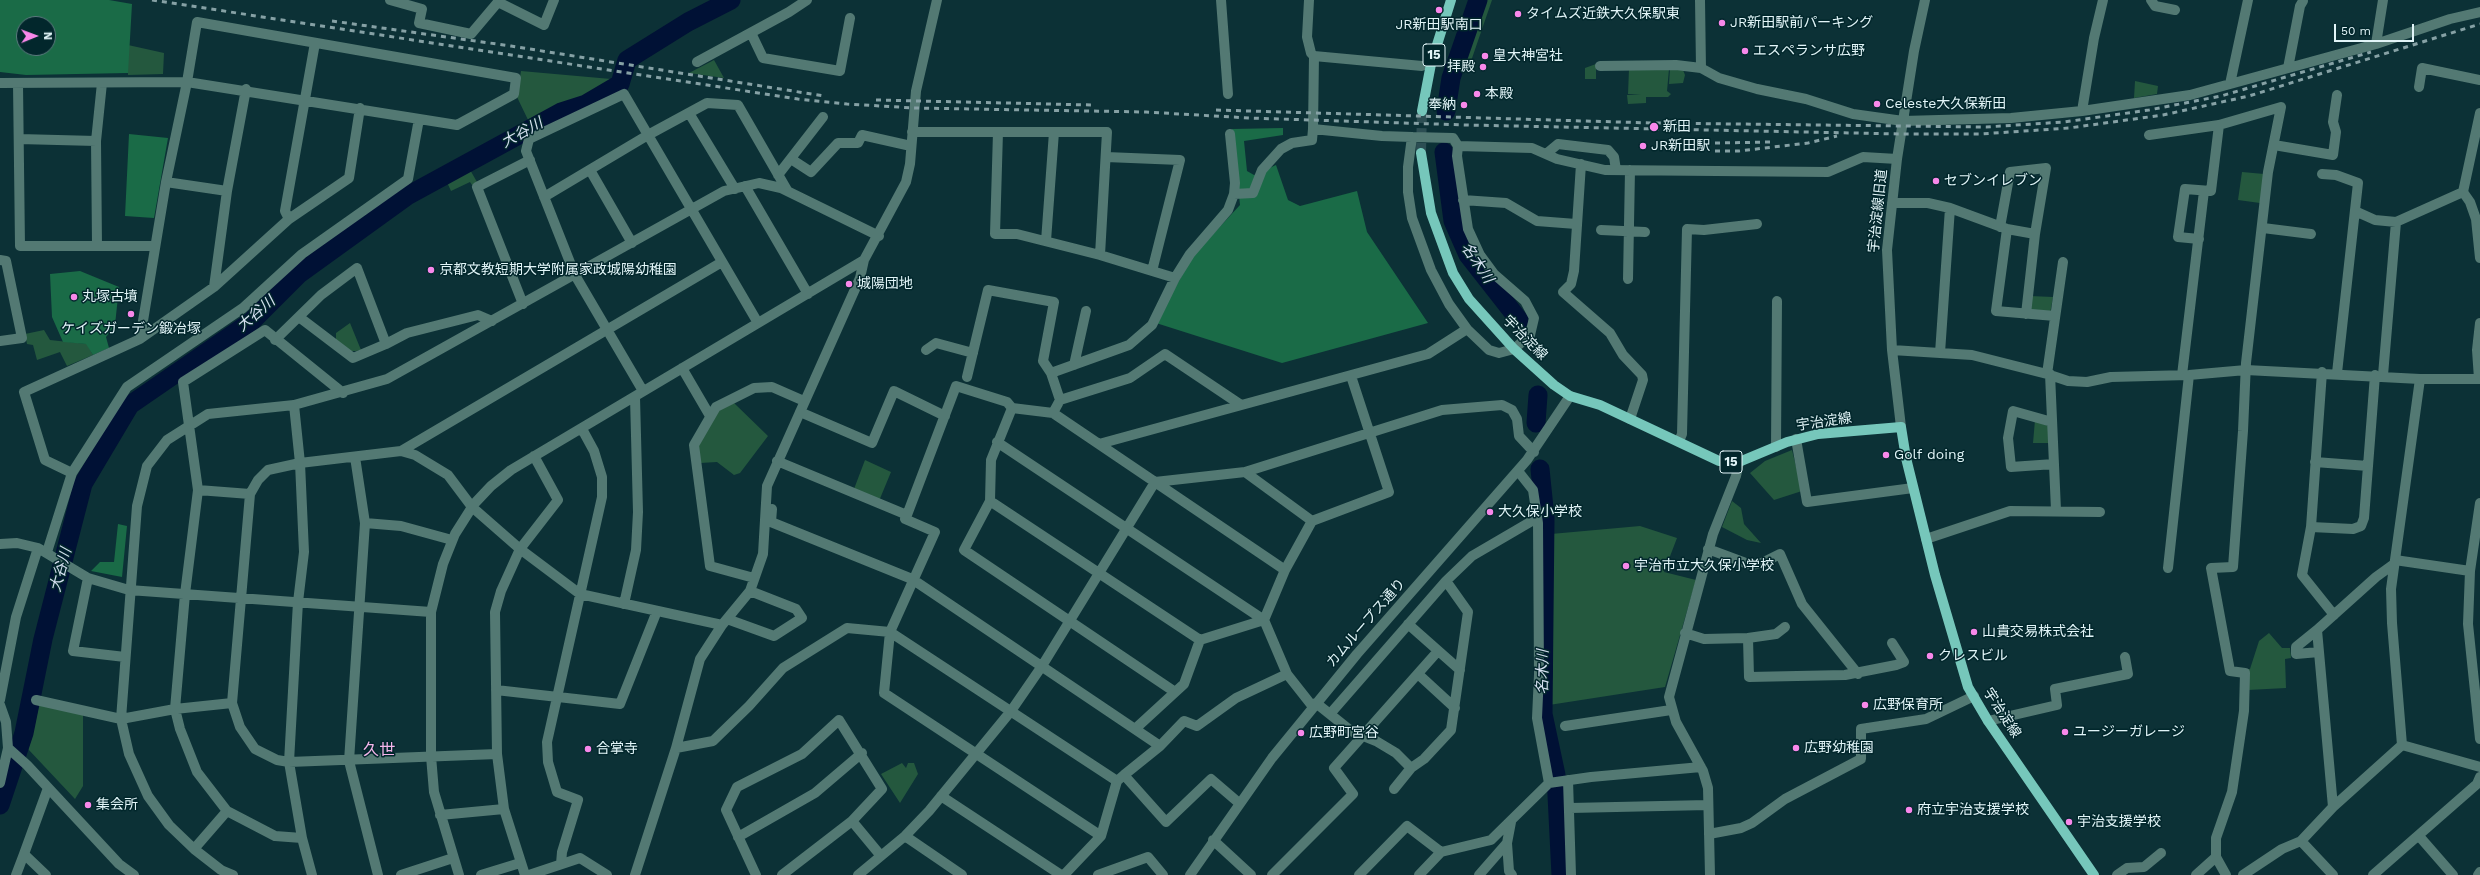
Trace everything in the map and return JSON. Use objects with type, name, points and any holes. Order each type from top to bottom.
[{"type":"main road","name":"15","points":[[1422,111],[1431,64],[1451,0]]},
{"type":"main road","name":"宇治淀線","points":[[1421,153],[1431,213],[1453,273],[1469,299],[1514,349],[1549,381],[1570,396],[1600,405],[1680,441],[1719,461],[1739,462],[1796,439],[1818,434],[1901,427],[1913,488],[1962,669],[1974,696],[1988,721],[2094,875]]},
{"type":"street","points":[[390,0],[422,10],[419,23],[471,34],[498,2],[544,25],[554,0]]},
{"type":"street","points":[[697,62],[751,33],[807,0]]},
{"type":"street","points":[[635,875],[676,748],[700,659],[724,622],[750,592],[763,554],[767,486],[860,278],[864,260],[879,236],[906,182],[912,146],[916,91],[937,0]]},
{"type":"street","points":[[1221,0],[1228,94]]},
{"type":"street","points":[[1309,0],[1307,37],[1310,54],[1314,56],[1422,66]]},
{"type":"street","points":[[1700,0],[1701,68]]},
{"type":"street","name":"宇治淀線旧道","points":[[1901,427],[1892,350],[1887,257],[1897,159],[1914,51],[1925,0]]},
{"type":"street","points":[[2082,111],[2094,38],[2103,0]]},
{"type":"street","points":[[2151,0],[2155,6],[2175,10]]},
{"type":"street","points":[[2230,84],[2248,0]]},
{"type":"street","points":[[2288,68],[2300,6],[2306,0]]},
{"type":"street","points":[[2376,44],[2383,0]]},
{"type":"street","points":[[1600,66],[1676,65],[1701,68],[1719,78],[1757,89],[1806,99],[1853,114],[1903,121],[2011,118],[2082,111],[2190,95],[2376,44],[2450,19],[2480,12]]},
{"type":"street","points":[[751,33],[763,58],[840,71],[850,18]]},
{"type":"street","points":[[0,83],[187,82],[304,99],[457,125],[514,94],[516,78],[197,22],[187,82],[166,182],[140,339]]},
{"type":"street","points":[[289,219],[285,211],[315,43]]},
{"type":"street","points":[[1234,194],[1254,194],[1262,170],[1277,154],[1292,143],[1312,140],[1314,56]]},
{"type":"street","points":[[2419,87],[2422,68],[2480,80]]},
{"type":"street","points":[[96,246],[96,141],[102,83]]},
{"type":"street","points":[[18,84],[20,246],[155,246]]},
{"type":"street","points":[[214,287],[227,191],[246,90]]},
{"type":"street","points":[[643,391],[575,275],[526,151],[529,139],[624,94],[758,323]]},
{"type":"street","points":[[2274,144],[2333,155],[2336,132],[2333,122],[2337,95]]},
{"type":"street","points":[[544,197],[648,135],[707,103],[738,105],[786,190]]},
{"type":"street","points":[[2149,135],[2219,125],[2281,107],[2268,172],[2263,228],[2246,370],[2233,568],[2210,568],[2230,671],[2245,673],[2244,711],[2232,792],[2216,838],[2216,857],[2226,875]]},
{"type":"street","points":[[72,473],[45,460],[24,392],[140,339],[214,287],[289,219],[349,178],[360,108]]},
{"type":"street","points":[[689,113],[735,189]]},
{"type":"street","points":[[2480,113],[2463,192],[2470,202],[2476,219],[2480,258]]},
{"type":"street","points":[[778,175],[823,117]]},
{"type":"street","points":[[0,700],[16,617],[72,473],[126,387],[243,308],[302,254],[408,179],[419,119]]},
{"type":"street","points":[[2199,240],[2178,237],[2185,189],[2211,191],[2219,125]]},
{"type":"street","points":[[1313,129],[1382,136],[1453,138],[1458,146],[1457,156],[1468,229],[1480,255],[1494,274],[1525,301],[1531,310],[1533,327],[1530,335],[1514,349],[1499,353],[1490,350],[1467,329],[1449,304],[1432,270],[1412,218],[1408,192],[1408,167],[1412,137]]},
{"type":"street","points":[[912,132],[1107,132],[1100,255]]},
{"type":"street","points":[[998,132],[995,234],[1017,234],[1046,241],[1100,255],[1175,278]]},
{"type":"street","points":[[1046,241],[1054,132]]},
{"type":"street","points":[[1051,373],[1129,345],[1152,325],[1175,278],[1190,254],[1228,210],[1234,194],[1230,134]]},
{"type":"street","points":[[791,159],[811,172],[838,143],[858,143],[862,135],[912,146]]},
{"type":"street","points":[[19,139],[96,141]]},
{"type":"street","points":[[1546,154],[1558,144],[1608,150],[1614,157],[1616,170]]},
{"type":"street","points":[[1458,146],[1532,148],[1546,154],[1581,164],[1616,170],[1828,172],[1862,157],[1897,159]]},
{"type":"street","points":[[1106,157],[1180,160],[1152,271]]},
{"type":"street","points":[[523,304],[477,187],[530,160]]},
{"type":"street","points":[[1581,164],[1574,271],[1570,284],[1563,292],[1610,333],[1623,355],[1642,375],[1643,380],[1630,419]]},
{"type":"street","points":[[2026,314],[2035,234],[2046,168],[2010,172],[2003,228],[1996,311],[2026,314],[2055,316]]},
{"type":"street","points":[[590,170],[632,243]]},
{"type":"street","points":[[1628,279],[1630,170]]},
{"type":"street","points":[[2322,174],[2336,175],[2358,183],[2337,373]]},
{"type":"street","points":[[166,182],[227,191]]},
{"type":"street","points":[[233,875],[221,870],[194,849],[169,825],[148,796],[129,754],[122,719],[129,590],[137,506],[147,466],[167,440],[208,414],[294,405],[343,393],[387,379],[724,192],[759,183],[786,190],[879,236]]},
{"type":"street","points":[[745,186],[808,294]]},
{"type":"street","points":[[2168,568],[2185,375],[2204,190]]},
{"type":"street","points":[[2354,211],[2374,220],[2396,222],[2463,192]]},
{"type":"street","points":[[1464,200],[1506,203],[1537,222],[1576,224]]},
{"type":"street","points":[[1892,202],[1928,203],[1950,208],[2003,228],[2035,234]]},
{"type":"street","points":[[1940,353],[1950,208]]},
{"type":"street","points":[[2311,527],[2353,529],[2361,526],[2364,518],[2368,466],[2396,222]]},
{"type":"street","points":[[1680,441],[1682,434],[1687,229],[1704,230],[1757,224]]},
{"type":"street","points":[[2263,228],[2311,234]]},
{"type":"street","points":[[1601,230],[1645,232]]},
{"type":"street","points":[[0,260],[6,261],[22,338],[0,341]]},
{"type":"street","points":[[459,875],[434,792],[431,756],[431,612],[443,564],[452,540],[472,507],[491,486],[511,470],[864,260]]},
{"type":"street","points":[[497,754],[350,761],[290,762],[277,760],[255,749],[240,727],[232,703],[243,598],[250,494],[258,480],[268,470],[300,463],[401,451],[722,262]]},
{"type":"street","points":[[2056,510],[2049,374],[2055,316],[2063,262]]},
{"type":"street","points":[[275,340],[321,295],[357,268],[386,344]]},
{"type":"street","points":[[967,377],[988,290],[1054,302],[1043,361],[1051,373],[1060,400]]},
{"type":"street","points":[[1776,447],[1777,301]]},
{"type":"street","points":[[1074,366],[1086,311]]},
{"type":"street","points":[[299,317],[352,358],[386,344],[407,333],[478,315],[492,321]]},
{"type":"street","points":[[1892,350],[1940,353],[1995,360],[2049,374],[2068,381],[2088,382],[2111,377],[2185,375],[2246,370],[2322,372],[2420,379],[2479,379],[2477,350],[2480,323]]},
{"type":"street","points":[[1099,444],[1428,354],[1467,329]]},
{"type":"street","points":[[302,838],[275,836],[227,811],[197,772],[180,729],[175,709],[185,594],[198,490],[183,382],[265,330],[275,340],[343,393]]},
{"type":"street","points":[[926,350],[936,343],[973,353]]},
{"type":"street","points":[[1053,413],[1060,400],[1130,378],[1165,354],[1241,405]]},
{"type":"street","points":[[682,368],[710,416]]},
{"type":"street","points":[[2322,372],[2311,527],[2302,575],[2334,615]]},
{"type":"street","points":[[1200,640],[1264,620],[1285,570],[1312,521],[1389,492],[1352,376]]},
{"type":"street","points":[[2402,745],[2392,623],[2394,562],[2420,379]]},
{"type":"street","points":[[754,578],[710,566],[694,445],[716,407],[754,388],[772,386],[804,401]]},
{"type":"street","points":[[1101,836],[978,753],[884,693],[890,632],[912,579],[935,532],[905,518],[956,386],[1007,402],[1012,408],[1053,413],[1285,570]]},
{"type":"street","points":[[800,412],[872,443],[894,391],[945,416]]},
{"type":"street","name":"カムループス通り","points":[[1193,874],[1213,840],[1272,758],[1314,705],[1534,452],[1570,396]]},
{"type":"street","points":[[624,604],[636,550],[638,512],[635,397]]},
{"type":"street","points":[[294,405],[300,463],[304,552],[298,602],[290,762],[302,838],[312,875]]},
{"type":"street","points":[[1155,482],[1245,472],[1442,410],[1502,405],[1512,410],[1517,419],[1519,436],[1534,452]]},
{"type":"street","points":[[1012,408],[991,460],[990,501],[964,550],[1175,692]]},
{"type":"street","points":[[2052,422],[2013,411],[2008,438],[2011,467],[2054,464]]},
{"type":"street","points":[[562,864],[562,852],[578,800],[557,792],[548,762],[547,742],[602,497],[602,477],[596,458],[582,429]]},
{"type":"street","points":[[1796,439],[1807,502],[1913,488]]},
{"type":"street","points":[[997,442],[1264,620],[1287,674],[1314,705],[1330,714],[1351,731],[1364,736],[1396,753],[1411,768]]},
{"type":"street","points":[[401,451],[415,455],[448,476],[472,507],[520,549],[580,594],[657,611],[724,622],[774,636],[802,618],[796,609],[750,592]]},
{"type":"street","points":[[525,875],[504,809],[497,754],[495,612],[501,591],[520,549],[558,500],[534,456]]},
{"type":"street","points":[[355,457],[365,523],[350,761],[378,875]]},
{"type":"street","points":[[1710,875],[1708,788],[1701,767],[1671,710],[1669,697],[1708,549],[1736,476],[1739,462]]},
{"type":"street","points":[[2315,462],[2368,466]]},
{"type":"street","points":[[776,465],[907,515]]},
{"type":"street","points":[[776,465],[771,522],[912,579],[1160,746]]},
{"type":"street","points":[[1518,471],[1533,490],[1537,518],[1539,674],[1537,718],[1549,783]]},
{"type":"street","points":[[1245,472],[1312,521]]},
{"type":"street","points":[[858,875],[905,836],[978,753],[1011,711],[1042,666],[1155,482]]},
{"type":"street","points":[[198,490],[250,494]]},
{"type":"street","points":[[990,501],[1200,640]]},
{"type":"street","points":[[2480,503],[2470,571],[2468,624],[2480,739]]},
{"type":"street","points":[[1926,539],[2010,511],[2056,510],[2100,512]]},
{"type":"street","points":[[1330,714],[1446,580],[1472,556],[1505,535],[1537,518]]},
{"type":"street","points":[[365,523],[401,526],[452,540]]},
{"type":"street","points":[[0,544],[17,543],[42,550],[57,561],[88,578],[129,590],[431,612]]},
{"type":"street","points":[[1708,549],[1751,564],[1762,563],[1780,554],[1802,604],[1858,674]]},
{"type":"street","points":[[2319,652],[2296,654],[2296,647],[2394,562],[2470,571]]},
{"type":"street","points":[[88,578],[73,651],[125,657]]},
{"type":"street","points":[[1394,789],[1411,768],[1424,759],[1450,730],[1455,708],[1468,612],[1446,580]]},
{"type":"street","points":[[496,690],[556,698],[620,704],[657,611]]},
{"type":"street","points":[[1408,624],[1460,670]]},
{"type":"street","points":[[1686,633],[1704,639],[1748,638],[1776,634],[1785,627]]},
{"type":"street","points":[[676,748],[713,741],[749,706],[783,668],[847,628],[890,632],[1011,711],[1121,778],[1166,822],[1211,779],[1240,803]]},
{"type":"street","points":[[2316,630],[2333,807]]},
{"type":"street","points":[[1748,638],[1749,677],[1858,674],[1904,662],[1892,643]]},
{"type":"street","points":[[1135,729],[1184,684],[1200,640]]},
{"type":"street","points":[[1272,875],[1353,794],[1334,768],[1438,651]]},
{"type":"street","points":[[1988,721],[2057,705],[2055,689],[2128,674],[2125,657]]},
{"type":"street","points":[[941,796],[1062,875],[1101,836],[1121,778],[1160,746],[1184,721],[1197,726],[1236,698],[1287,674]]},
{"type":"street","points":[[1418,674],[1455,708]]},
{"type":"street","points":[[1709,834],[1741,828],[1752,823],[1785,800],[1862,759],[1861,729],[1926,719],[1974,696]]},
{"type":"street","points":[[36,700],[122,719],[175,709],[232,703]]},
{"type":"street","points":[[0,704],[6,722],[10,750],[0,783]]},
{"type":"street","points":[[1565,726],[1671,710]]},
{"type":"street","points":[[756,875],[726,810],[737,787],[802,754],[840,720],[862,753],[882,790],[852,821],[782,875]]},
{"type":"street","points":[[2402,745],[2480,767]]},
{"type":"street","points":[[2243,875],[2282,849],[2301,841],[2333,807],[2402,745]]},
{"type":"street","points":[[10,750],[48,788],[119,864],[134,875]]},
{"type":"street","points":[[738,837],[815,793],[862,753]]},
{"type":"street","points":[[1419,875],[1441,852],[1491,840],[1549,783],[1701,767]]},
{"type":"street","points":[[2373,875],[2477,784],[2480,777]]},
{"type":"street","points":[[1568,780],[1571,875]]},
{"type":"street","points":[[16,875],[48,788]]},
{"type":"street","points":[[1570,808],[1708,805]]},
{"type":"street","points":[[440,816],[504,809]]},
{"type":"street","points":[[194,849],[227,811]]},
{"type":"street","points":[[852,821],[881,856]]},
{"type":"street","points":[[1511,822],[1507,843],[1509,871],[1512,875]]},
{"type":"street","points":[[1360,875],[1407,826],[1441,852]]},
{"type":"street","points":[[905,836],[962,875]]},
{"type":"street","points":[[2419,836],[2449,874]]},
{"type":"street","points":[[1213,840],[1251,875]]},
{"type":"street","points":[[2301,841],[2333,875]]},
{"type":"street","points":[[1479,875],[1507,843]]},
{"type":"street","points":[[2116,875],[2127,868],[2144,867],[2161,853]]},
{"type":"street","points":[[24,854],[46,875]]},
{"type":"street","points":[[1098,875],[1148,857],[1163,875]]},
{"type":"street","points":[[2196,875],[2216,857]]},
{"type":"street","points":[[401,875],[453,858]]},
{"type":"street","points":[[529,875],[580,858],[607,875]]},
{"type":"street","points":[[481,875],[520,863]]},
{"type":"green space","points":[[0,0],[109,0],[132,4],[128,73],[26,75],[0,72]]},
{"type":"green space","points":[[1482,0],[1492,0],[1469,67],[1459,77],[1457,76]]},
{"type":"green space","points":[[128,45],[164,53],[163,74],[128,75]]},
{"type":"green space","points":[[714,60],[724,78],[689,73]]},
{"type":"green space","points":[[1596,64],[1596,79],[1585,79],[1585,68]]},
{"type":"green space","points":[[1629,69],[1669,69],[1667,91],[1671,94],[1668,97],[1646,97],[1646,103],[1628,104],[1627,95],[1641,95],[1628,94]]},
{"type":"green space","points":[[1670,69],[1683,70],[1685,75],[1683,83],[1669,84]]},
{"type":"green space","points":[[521,71],[611,79],[607,88],[586,101],[568,107],[530,124],[517,97]]},
{"type":"green space","points":[[2135,81],[2158,86],[2157,94],[2134,98]]},
{"type":"green space","points":[[1283,128],[1283,135],[1244,141],[1247,171],[1254,175],[1276,165],[1288,200],[1300,206],[1357,191],[1367,232],[1428,323],[1282,363],[1156,323],[1192,257],[1240,205],[1232,129]]},
{"type":"green space","points":[[129,134],[168,138],[154,218],[125,216]]},
{"type":"green space","points":[[469,168],[477,182],[472,185],[470,182],[451,191],[446,180]]},
{"type":"green space","points":[[2242,172],[2264,174],[2260,203],[2238,200]]},
{"type":"green space","points":[[80,271],[119,287],[115,325],[106,337],[109,348],[93,355],[86,344],[63,342],[52,317],[50,274]]},
{"type":"green space","points":[[2030,296],[2053,297],[2050,314],[2029,312]]},
{"type":"green space","points":[[350,323],[361,350],[349,351],[336,341],[336,333]]},
{"type":"green space","points":[[44,330],[50,340],[87,344],[93,355],[67,366],[60,352],[37,360],[33,345],[27,344],[25,334]]},
{"type":"green space","points":[[734,403],[768,436],[740,473],[734,475],[717,462],[700,463],[698,445],[718,410]]},
{"type":"green space","points":[[2035,420],[2048,426],[2049,443],[2033,443]]},
{"type":"green space","points":[[1792,450],[1802,491],[1774,500],[1750,473],[1765,461]]},
{"type":"green space","points":[[865,460],[891,472],[879,501],[854,489]]},
{"type":"green space","points":[[1732,501],[1741,508],[1744,524],[1761,543],[1747,540],[1722,527]]},
{"type":"green space","points":[[118,524],[127,526],[122,577],[91,571],[100,562],[114,562]]},
{"type":"green space","points":[[1640,526],[1677,538],[1664,572],[1696,580],[1665,687],[1549,705],[1553,673],[1551,534]]},
{"type":"green space","points":[[2269,633],[2282,648],[2290,648],[2291,658],[2285,659],[2286,688],[2248,690],[2246,669],[2250,669],[2259,641]]},
{"type":"green space","points":[[39,705],[83,713],[83,786],[75,799],[28,749]]},
{"type":"green space","points":[[902,763],[906,768],[908,763],[914,763],[918,774],[900,803],[881,774]]},
{"type":"waterway","name":"大谷川","points":[[0,805],[24,733],[43,639],[83,484],[130,405],[252,321],[299,274],[407,196],[561,112],[586,104],[620,84],[627,60],[688,22],[731,0]]},
{"type":"waterway","name":"名木川","points":[[1446,111],[1451,78],[1478,0]]},
{"type":"waterway","name":"名木川","points":[[1444,152],[1453,221],[1468,255],[1519,320]]},
{"type":"waterway","name":"名木川","points":[[1536,423],[1538,395]]},
{"type":"waterway","name":"名木川","points":[[1540,469],[1545,518],[1543,714],[1556,775],[1561,875]]},
{"type":"tunnel","points":[[1421,153],[1422,111]]},
{"type":"railway","points":[[152,0],[798,99],[847,104],[914,108],[1146,112],[1249,118],[1466,125],[1901,134],[1980,134],[2069,128],[2163,115],[2249,96],[2480,24]]},
{"type":"railway","points":[[332,21],[511,46],[824,96]]},
{"type":"railway","points":[[1216,110],[1652,123],[1986,127],[2064,122],[2149,110],[2221,96],[2371,52]]},
{"type":"railway","points":[[876,100],[1092,105]]},
{"type":"railway","points":[[1715,151],[1739,151],[1808,143],[1837,136]]},
{"type":"railway","points":[[1715,143],[1772,142]]},
{"type":"place","name":"JR新田駅南口","points":[[1439,10]]},
{"type":"place","name":"タイムズ近鉄大久保駅東","points":[[1518,14]]},
{"type":"place","name":"JR新田駅前パーキング","points":[[1722,23]]},
{"type":"place","name":"エスペランサ広野","points":[[1745,51]]},
{"type":"place","name":"皇大神宮社","points":[[1485,56]]},
{"type":"place","name":"拝殿","points":[[1483,67]]},
{"type":"place","name":"本殿","points":[[1477,94]]},
{"type":"place","name":"Celeste大久保新田","points":[[1877,104]]},
{"type":"place","name":"奉納","points":[[1464,105]]},
{"type":"place","name":"新田","points":[[1654,127]]},
{"type":"place","name":"JR新田駅","points":[[1643,146]]},
{"type":"place","name":"セブンイレブン","points":[[1936,181]]},
{"type":"place","name":"京都文教短期大学附属家政城陽幼稚園","points":[[431,270]]},
{"type":"place","name":"城陽団地","points":[[849,284]]},
{"type":"place","name":"丸塚古墳","points":[[74,297]]},
{"type":"place","name":"ケイズガーデン鍛冶塚","points":[[131,314]]},
{"type":"place","name":"Golf doing","points":[[1886,455]]},
{"type":"place","name":"大久保小学校","points":[[1490,512]]},
{"type":"place","name":"宇治市立大久保小学校","points":[[1626,566]]},
{"type":"place","name":"山貴交易株式会社","points":[[1974,632]]},
{"type":"place","name":"クレスビル","points":[[1930,656]]},
{"type":"place","name":"広野保育所","points":[[1865,705]]},
{"type":"place","name":"ユージーガレージ","points":[[2065,732]]},
{"type":"place","name":"広野町宮谷","points":[[1301,733]]},
{"type":"place","name":"広野幼稚園","points":[[1796,748]]},
{"type":"place","name":"合掌寺","points":[[588,749]]},
{"type":"place","name":"集会所","points":[[88,805]]},
{"type":"place","name":"府立宇治支援学校","points":[[1909,810]]},
{"type":"place","name":"宇治支援学校","points":[[2069,822]]},
{"type":"district","name":"久世","points":[[379,750]]}]
